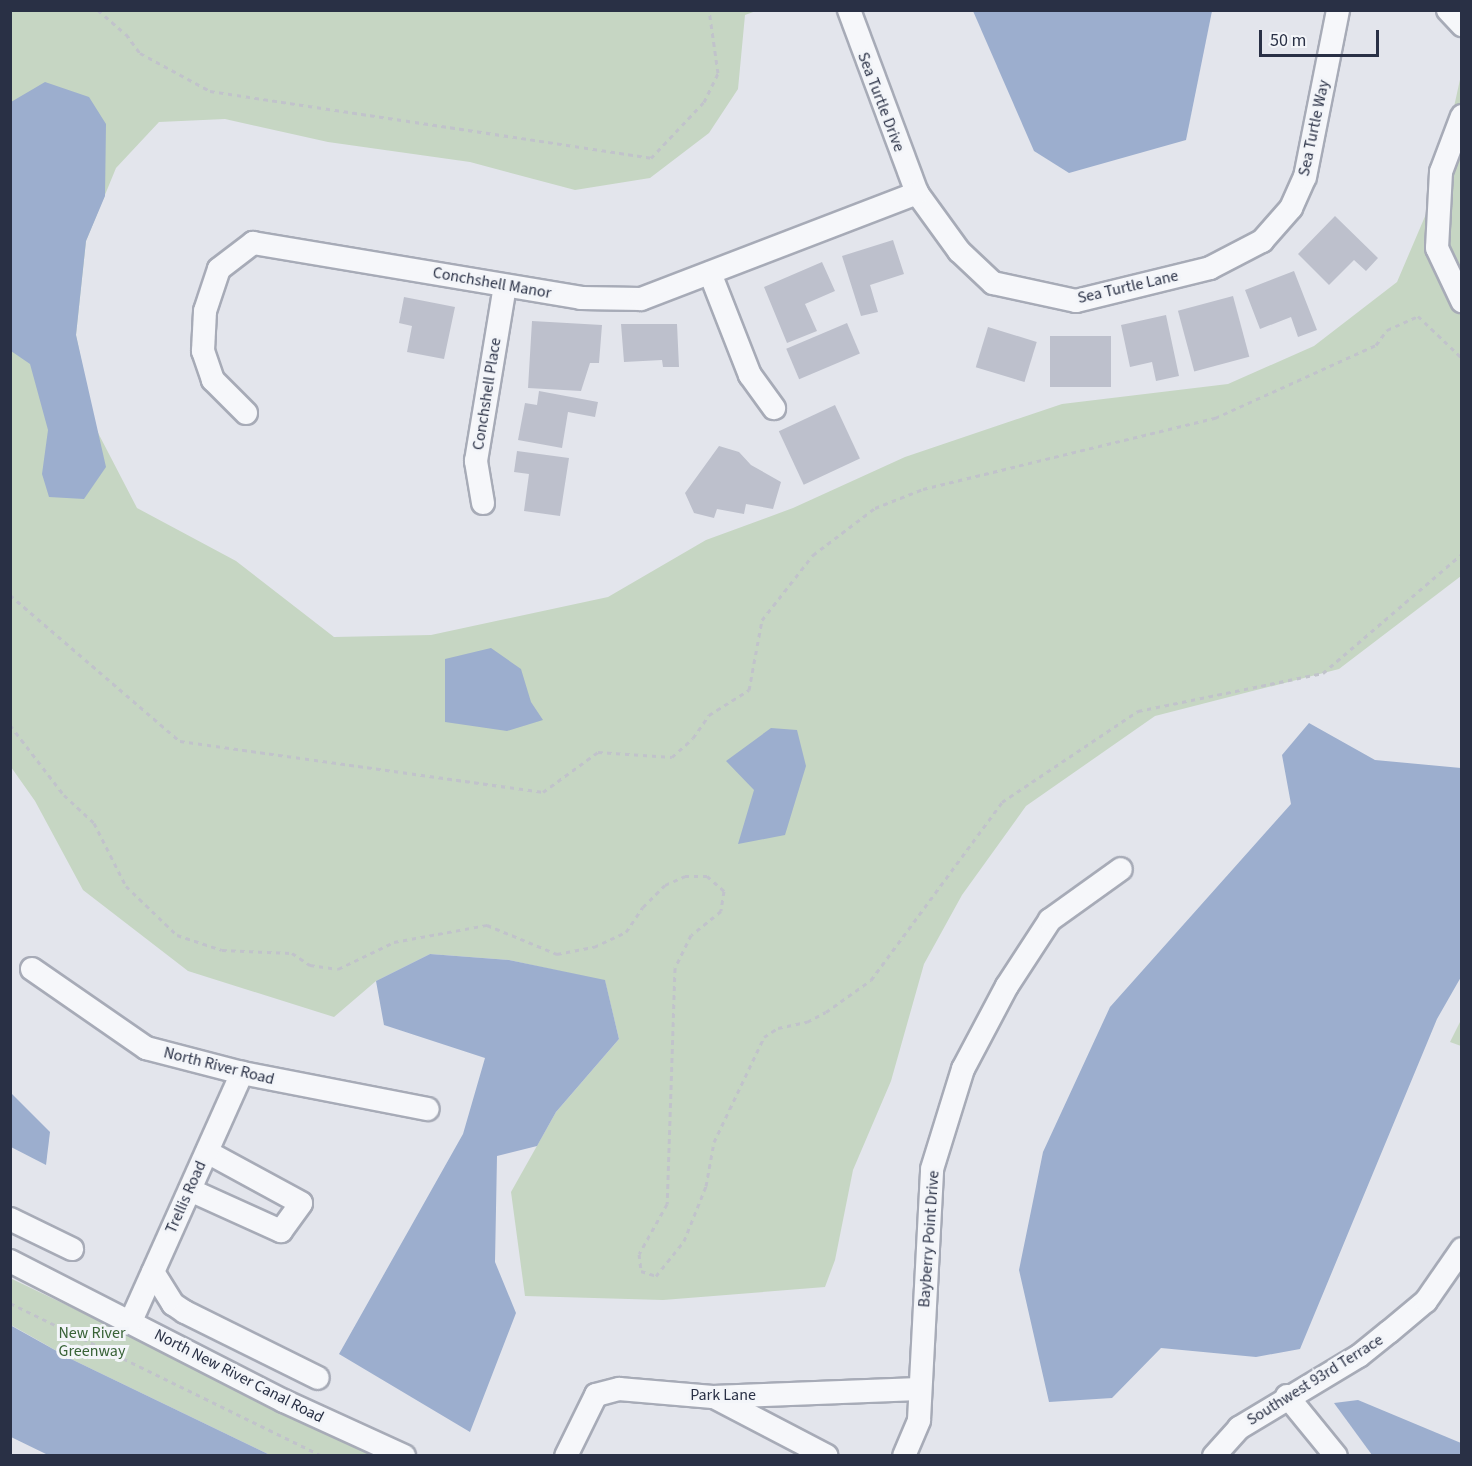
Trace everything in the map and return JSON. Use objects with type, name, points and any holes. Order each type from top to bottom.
[{"type":"street","name":"Sea Turtle Drive","points":[[849,10],[916,193]]},
{"type":"street","name":"Sea Turtle Way","points":[[1291,208],[1305,177],[1338,10]]},
{"type":"street","points":[[1448,10],[1461,25]]},
{"type":"street","points":[[1461,116],[1441,172],[1437,248],[1461,302]]},
{"type":"street","name":"Sea Turtle Lane","points":[[916,193],[959,251],[993,283],[1076,301],[1210,268],[1262,241],[1291,208]]},
{"type":"street","name":"Conchshell Manor","points":[[246,413],[213,380],[203,351],[206,311],[219,269],[253,243],[581,298],[641,299],[916,193]]},
{"type":"street","points":[[710,273],[750,375],[774,408]]},
{"type":"street","name":"Conchshell Place","points":[[483,502],[476,461],[505,286]]},
{"type":"street","name":"Bayberry Point Drive","points":[[904,1455],[919,1420],[932,1169],[963,1070],[1007,986],[1050,920],[1121,868]]},
{"type":"street","name":"North River Road","points":[[32,969],[146,1048],[242,1073],[428,1109]]},
{"type":"street","name":"Trellis Road","points":[[131,1321],[242,1073]]},
{"type":"street","points":[[190,1190],[281,1231],[301,1203],[207,1152]]},
{"type":"street","points":[[10,1219],[72,1250]]},
{"type":"street","name":"Southwest 93rd Terrace","points":[[1215,1455],[1239,1428],[1287,1396],[1359,1356],[1389,1332],[1426,1301],[1461,1249]]},
{"type":"street","name":"North New River Canal Road","points":[[10,1262],[131,1321],[284,1401],[404,1455]]},
{"type":"street","points":[[153,1272],[173,1304],[185,1312],[318,1378]]},
{"type":"street","name":"Park Lane","points":[[566,1455],[596,1395],[619,1389],[713,1397],[919,1389]]},
{"type":"street","points":[[1287,1396],[1336,1455]]},
{"type":"street","points":[[713,1397],[828,1455]]},
{"type":"path","points":[[98,10],[126,34],[140,53],[210,91],[651,158],[704,102],[718,73],[709,10]]},
{"type":"path","points":[[10,595],[180,741],[543,792],[598,752],[672,756],[693,738],[709,715],[749,690],[762,620],[813,555],[875,508],[923,489],[1215,418],[1376,345],[1387,330],[1418,316],[1461,358]]},
{"type":"path","points":[[10,724],[64,795],[94,823],[126,886],[177,935],[222,951],[292,953],[309,965],[338,969],[394,942],[487,925],[557,954],[594,947],[626,932],[643,907],[665,885],[685,876],[707,876],[723,891],[721,911],[691,935],[675,968],[667,1204],[639,1254],[641,1271],[656,1276],[684,1241],[706,1186],[714,1142],[764,1037],[778,1028],[807,1022],[826,1012],[871,980],[915,915],[947,881],[1002,802],[1138,711],[1323,673],[1461,554]]},
{"type":"path","points":[[10,1303],[322,1455]]},
{"type":"green space","points":[[11,11],[756,11],[745,15],[738,89],[709,133],[650,178],[575,190],[470,162],[328,142],[225,119],[159,122],[116,168],[86,241],[76,335],[95,427],[137,508],[236,561],[334,637],[431,635],[608,597],[706,540],[793,508],[905,457],[1062,404],[1228,384],[1314,346],[1397,282],[1435,193],[1461,75],[1461,576],[1339,669],[1155,716],[1026,806],[962,895],[924,964],[891,1081],[853,1170],[835,1260],[825,1287],[663,1300],[525,1296],[511,1192],[556,1112],[619,1039],[605,981],[509,960],[430,954],[376,981],[334,1017],[188,971],[83,890],[35,801],[11,767]]},
{"type":"green space","points":[[1461,1020],[1461,1046],[1450,1042]]},
{"type":"green space","name":"New River Greenway","points":[[10,1278],[375,1455],[270,1455],[71,1359],[11,1325]]},
{"type":"water","points":[[973,11],[1212,11],[1186,140],[1069,173],[1034,151]]},
{"type":"water","points":[[45,82],[89,97],[106,124],[105,196],[86,241],[76,335],[106,467],[84,499],[49,497],[42,474],[48,430],[30,364],[11,351],[11,102]]},
{"type":"water","points":[[491,648],[521,669],[531,702],[543,720],[507,731],[445,722],[445,659]]},
{"type":"water","points":[[1309,723],[1375,760],[1461,768],[1461,977],[1437,1019],[1300,1349],[1256,1357],[1161,1348],[1112,1398],[1049,1402],[1019,1270],[1043,1152],[1110,1007],[1291,804],[1282,755]]},
{"type":"water","points":[[771,728],[797,730],[806,766],[785,835],[738,844],[754,790],[726,761]]},
{"type":"water","points":[[430,954],[509,960],[605,980],[619,1039],[556,1112],[537,1146],[497,1156],[495,1262],[516,1313],[470,1432],[339,1354],[463,1134],[485,1058],[384,1025],[376,981]]},
{"type":"water","points":[[11,1093],[50,1132],[46,1165],[11,1147]]},
{"type":"water","points":[[10,1325],[71,1359],[270,1455],[48,1455],[11,1437]]},
{"type":"water","points":[[1358,1400],[1461,1443],[1461,1455],[1372,1455],[1334,1403]]},
{"type":"building","points":[[1335,216],[1378,258],[1366,271],[1354,260],[1329,285],[1298,254]]},
{"type":"building","points":[[893,240],[904,274],[870,285],[878,312],[861,316],[842,256]]},
{"type":"building","points":[[822,262],[835,291],[805,304],[817,331],[787,343],[764,287]]},
{"type":"building","points":[[1294,271],[1317,330],[1298,337],[1291,317],[1260,329],[1245,290]]},
{"type":"building","points":[[1233,296],[1249,357],[1194,372],[1178,311]]},
{"type":"building","points":[[404,297],[455,307],[444,359],[407,352],[412,326],[399,323]]},
{"type":"building","points":[[1166,315],[1179,376],[1156,381],[1152,362],[1130,367],[1121,325]]},
{"type":"building","points":[[532,321],[602,325],[599,363],[590,363],[581,391],[528,388]]},
{"type":"building","points":[[847,323],[860,353],[799,379],[786,349]]},
{"type":"building","points":[[621,324],[677,324],[679,367],[663,367],[662,360],[624,362]]},
{"type":"building","points":[[988,327],[1037,342],[1024,382],[976,367]]},
{"type":"building","points":[[1050,336],[1111,336],[1111,387],[1050,387]]},
{"type":"building","points":[[539,391],[598,402],[595,417],[568,412],[562,448],[518,440],[525,403],[537,405]]},
{"type":"building","points":[[835,405],[860,458],[804,485],[779,431]]},
{"type":"building","points":[[719,446],[739,452],[751,465],[781,482],[773,509],[746,504],[744,514],[717,509],[714,518],[694,513],[685,493]]},
{"type":"building","points":[[517,451],[569,458],[560,516],[524,511],[529,474],[514,472]]}]
